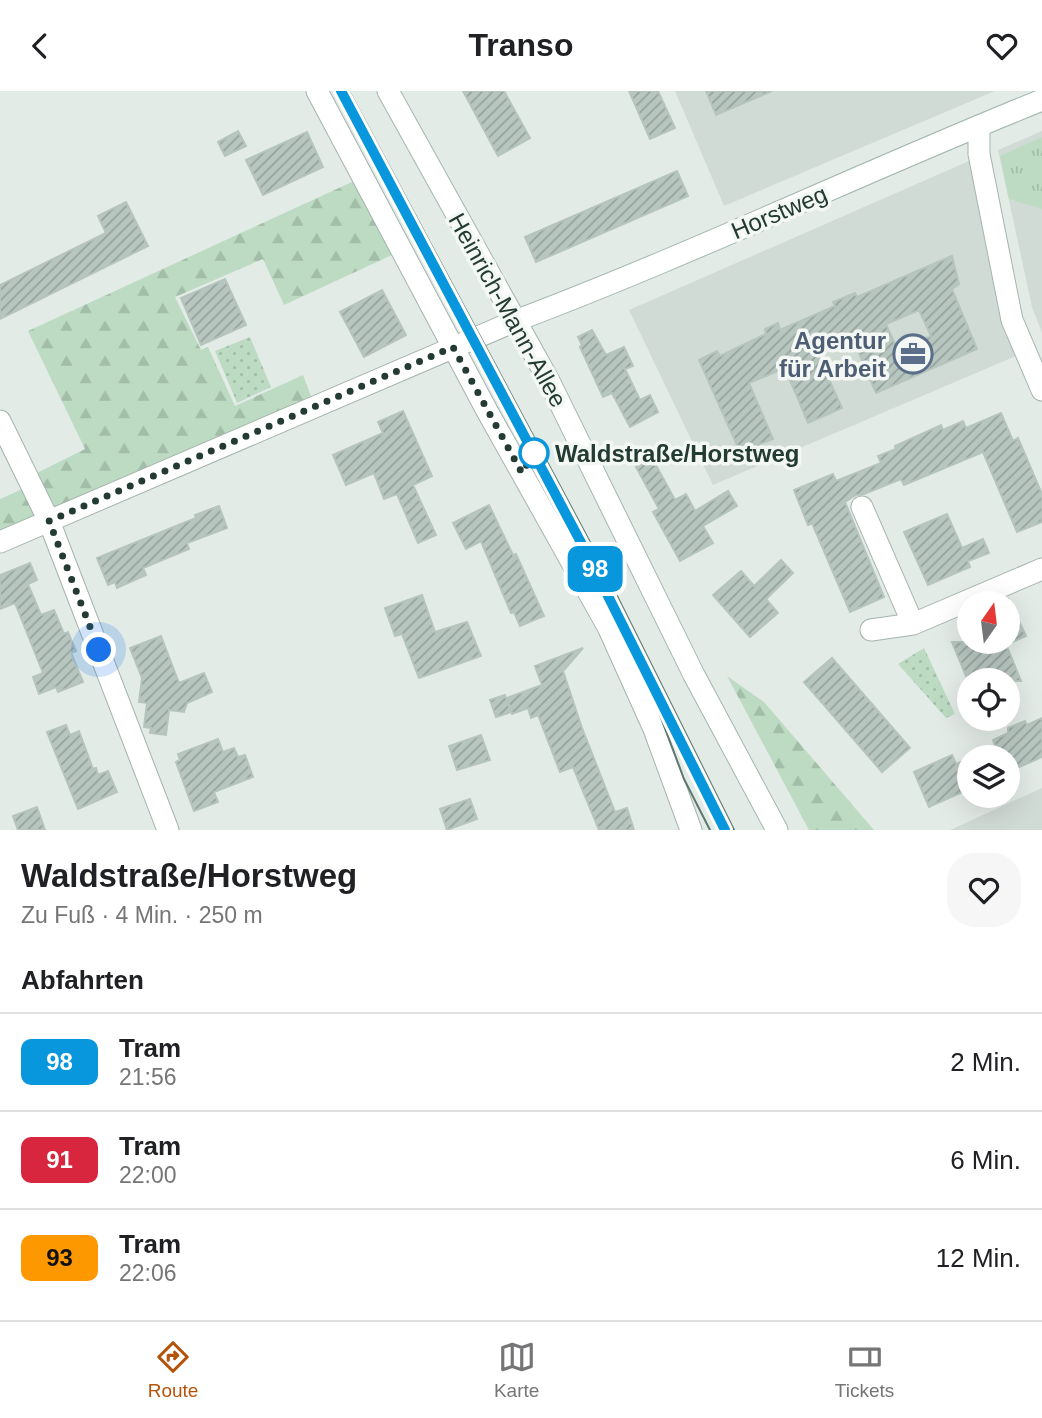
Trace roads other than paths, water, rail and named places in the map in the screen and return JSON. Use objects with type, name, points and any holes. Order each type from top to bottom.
[{"type":"street","points":[[317,91],[453,347],[608,627],[654,730],[691,830]]},
{"type":"street","name":"Heinrich-Mann-Allee","points":[[388,91],[594,470],[694,675],[777,830]]},
{"type":"street","name":"Horstweg","points":[[0,542],[453,347],[767,219],[1042,100]]},
{"type":"street","points":[[979,125],[979,154],[1012,320],[1042,390]]},
{"type":"street","points":[[0,421],[49,521],[168,830]]},
{"type":"street","points":[[862,507],[913,624]]},
{"type":"street","points":[[871,630],[913,624],[1042,569]]},
{"type":"tram line","name":"98","points":[[341,91],[585,550],[725,830]]},
{"type":"tram line","points":[[349,91],[592,546],[734,830]]},
{"type":"tram line","points":[[644,673],[684,779],[710,830]]},
{"type":"place","name":"Agentur für Arbeit","points":[[913,354]]},
{"type":"place","name":"Waldstraße/Horstweg","points":[[534,453]]}]
